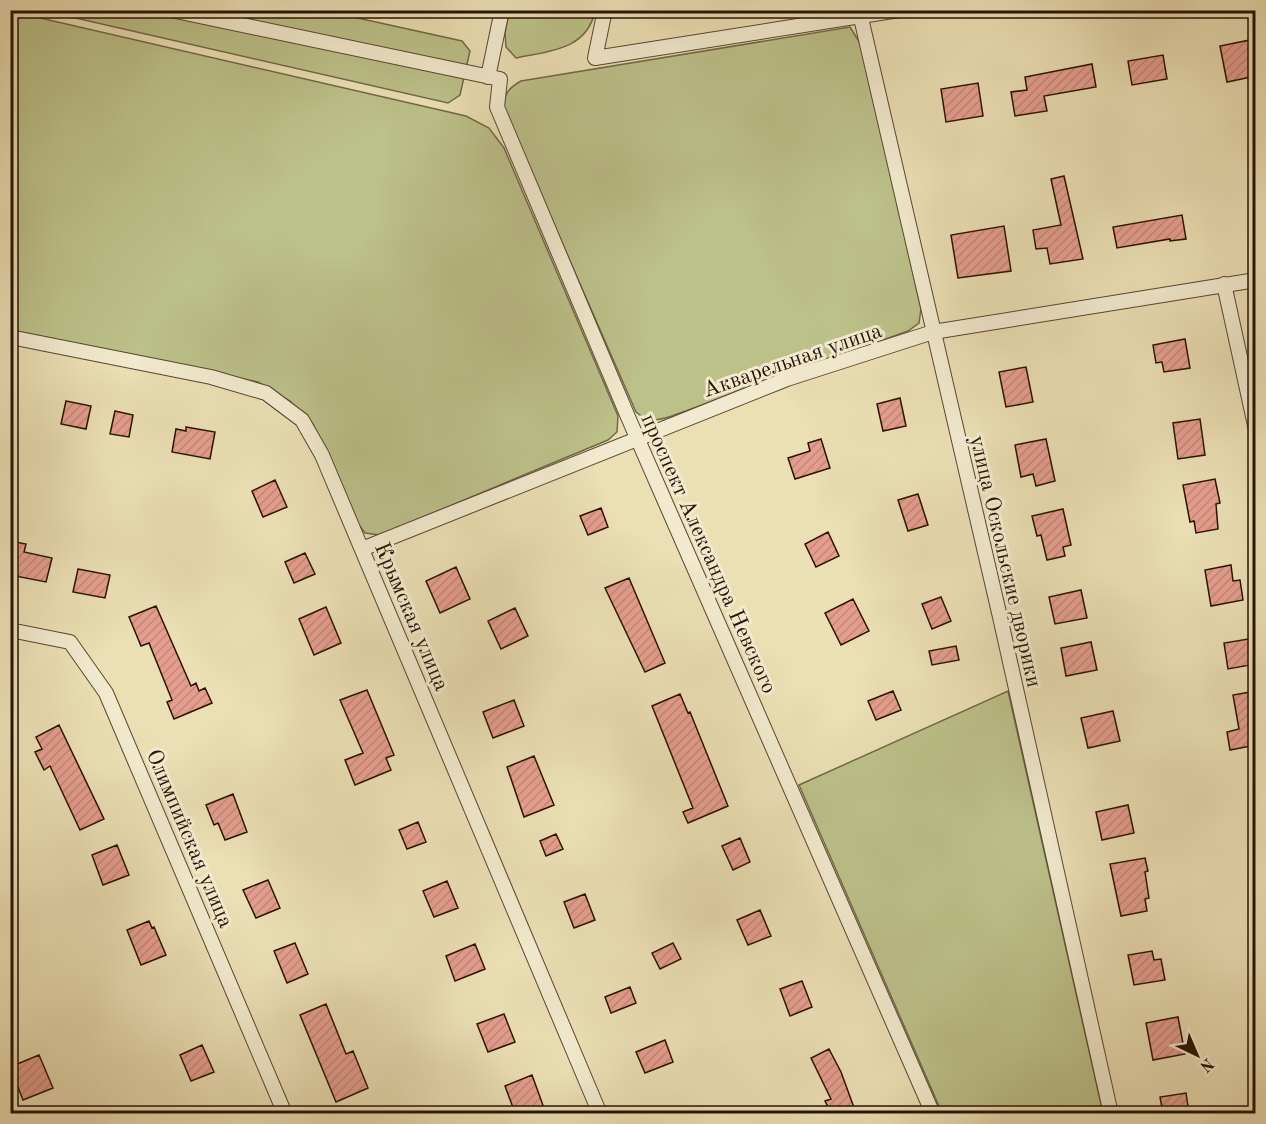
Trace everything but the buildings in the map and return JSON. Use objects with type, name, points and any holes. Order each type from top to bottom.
[{"type":"street","points":[[171,10],[197,13],[488,77],[502,10]]},
{"type":"street","points":[[604,10],[595,58],[861,18],[899,10]]},
{"type":"street","name":"улица Оскольские дворики","points":[[861,18],[1003,629],[1111,1113]]},
{"type":"street","name":"проспект Александра Невского","points":[[488,77],[500,79],[497,107],[637,437],[933,1113]]},
{"type":"street","name":"Акварельная улица","points":[[362,549],[637,437],[787,379],[933,332],[1256,280]]},
{"type":"street","points":[[1224,284],[1256,430]]},
{"type":"street","name":"Крымская улица","points":[[10,337],[211,377],[266,393],[302,420],[322,455],[600,1113]]},
{"type":"street","name":"Олимпийская улица","points":[[10,630],[70,642],[106,693],[285,1113]]},
{"type":"green space","points":[[509,10],[595,11],[591,24],[575,41],[553,50],[516,58],[506,47],[505,33]]},
{"type":"green space","points":[[10,11],[466,116],[489,128],[504,148],[618,416],[617,432],[608,440],[380,535],[365,533],[356,521],[313,424],[290,401],[258,382],[11,330]]},
{"type":"green space","points":[[45,11],[326,11],[462,41],[470,51],[460,95],[448,103]]},
{"type":"green space","points":[[850,27],[863,48],[921,309],[919,323],[908,331],[669,417],[656,420],[644,418],[636,412],[504,110],[507,92],[521,81]]},
{"type":"green space","points":[[1008,691],[1103,1113],[942,1113],[799,785]]}]
